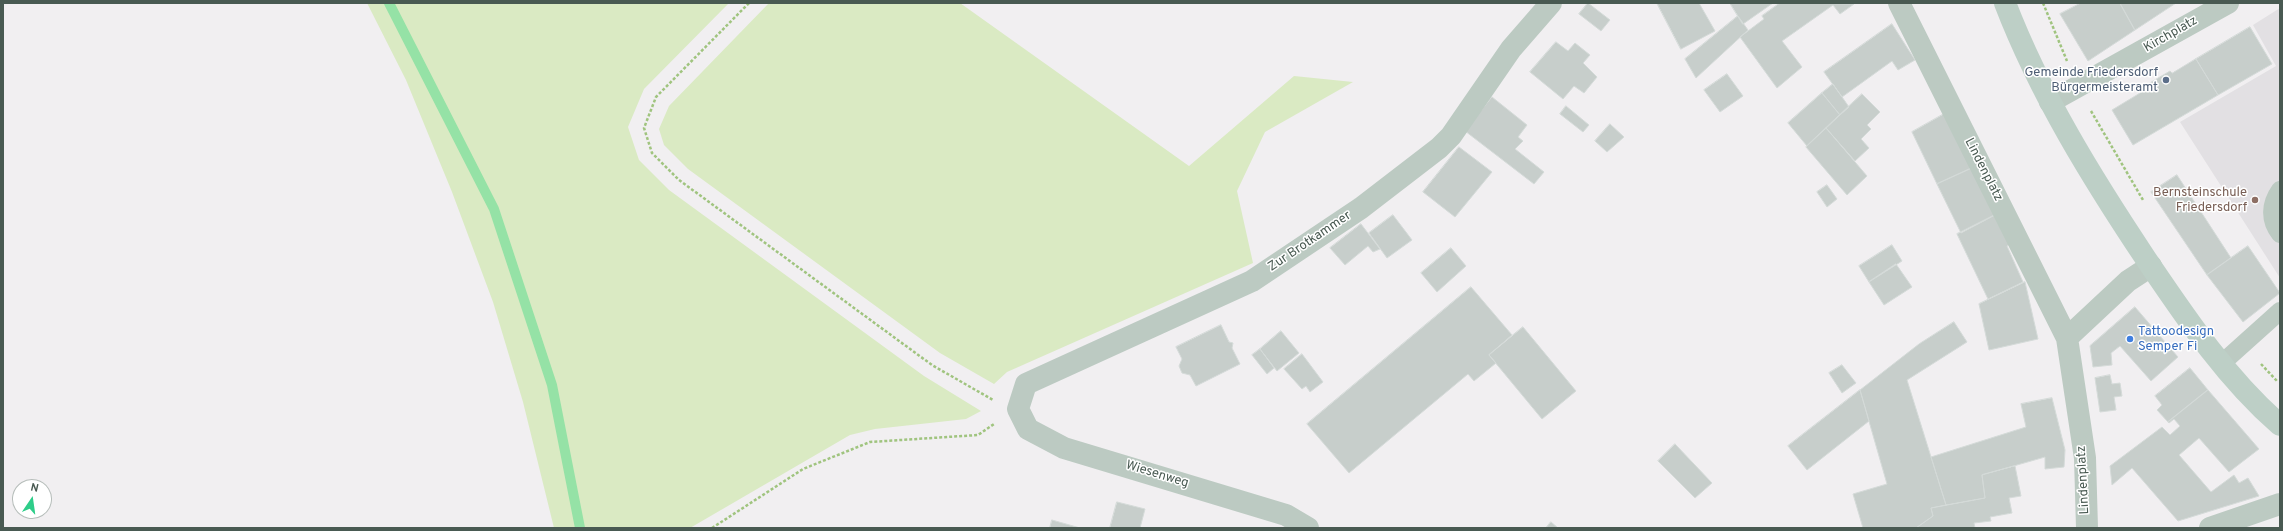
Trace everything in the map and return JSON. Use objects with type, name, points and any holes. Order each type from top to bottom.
[{"type":"main road","points":[[2005,3],[2028,58],[2050,102],[2084,162],[2151,266],[2221,364],[2247,394],[2280,425]]},
{"type":"street","name":"Zur Brotkammer","points":[[1018,408],[1026,384],[1252,281],[1361,208],[1439,148],[1451,136],[1511,49],[1551,3]]},
{"type":"street","name":"Lindenplatz","points":[[1899,3],[2067,338],[2085,458],[2087,528]]},
{"type":"street","name":"Kirchplatz","points":[[2050,102],[2078,88],[2228,3]]},
{"type":"street","points":[[2067,338],[2128,281],[2151,266]]},
{"type":"street","name":"Wiesenweg","points":[[1018,408],[1028,429],[1064,448],[1286,515],[1308,528]]},
{"type":"street","points":[[2210,528],[2280,504]]},
{"type":"lane","points":[[2280,190],[2272,209],[2276,229],[2280,234]]},
{"type":"lane","points":[[2221,364],[2280,311]]},
{"type":"path","points":[[749,3],[656,97],[644,128],[652,152],[679,180],[932,365],[987,398],[1018,408]]},
{"type":"path","points":[[2043,3],[2078,88],[2146,205]]},
{"type":"path","points":[[2243,344],[2280,384]]},
{"type":"path","points":[[712,528],[803,469],[870,442],[978,435],[1018,408]]},
{"type":"shaded area","name":"Bernsteinschule Friedersdorf","points":[[2280,8],[2280,278],[2180,122],[2276,66],[2253,25]]},
{"type":"green space","points":[[367,3],[729,3],[644,89],[628,127],[639,160],[669,190],[924,376],[981,411],[966,419],[875,429],[850,435],[690,528],[554,528],[523,402],[493,302],[452,192],[406,80]]},
{"type":"green space","points":[[769,3],[960,3],[1189,166],[1294,76],[1353,82],[1265,132],[1237,191],[1253,263],[1007,372],[994,384],[940,353],[688,169],[664,145],[659,129],[669,106]]},
{"type":"building","points":[[1588,3],[1610,20],[1601,31],[1579,14]]},
{"type":"building","points":[[1657,3],[1699,3],[1715,31],[1681,49]]},
{"type":"building","points":[[1730,3],[1773,3],[1743,24]]},
{"type":"building","points":[[1780,3],[1854,4],[1840,14],[1833,5],[1782,41],[1802,67],[1777,88],[1740,37],[1764,19],[1762,16]]},
{"type":"building","points":[[2081,3],[2120,3],[2135,30],[2088,61],[2060,14]]},
{"type":"building","points":[[2120,3],[2176,3],[2135,30]]},
{"type":"building","points":[[1738,16],[1748,30],[1696,78],[1685,59]]},
{"type":"building","points":[[1892,24],[1915,60],[1898,70],[1892,61],[1842,97],[1824,72]]},
{"type":"building","points":[[2250,27],[2272,64],[2218,95],[2196,59]]},
{"type":"building","points":[[1556,42],[1568,51],[1575,43],[1590,55],[1583,63],[1597,77],[1584,93],[1574,86],[1563,99],[1530,72]]},
{"type":"building","points":[[2196,59],[2218,95],[2133,145],[2112,110],[2150,87],[2148,84],[2170,71],[2172,73]]},
{"type":"building","points":[[1727,74],[1743,96],[1720,112],[1704,90]]},
{"type":"building","points":[[1833,84],[1849,107],[1840,115],[1822,93]]},
{"type":"building","points":[[1822,93],[1840,115],[1807,146],[1788,123]]},
{"type":"building","points":[[1862,94],[1880,112],[1867,125],[1871,129],[1861,139],[1869,148],[1855,161],[1826,128]]},
{"type":"building","points":[[1492,97],[1527,125],[1518,137],[1523,141],[1515,149],[1544,172],[1534,184],[1465,131]]},
{"type":"building","points":[[1566,106],[1589,125],[1583,132],[1560,114]]},
{"type":"building","points":[[1944,114],[1972,168],[1937,184],[1912,132]]},
{"type":"building","points":[[1610,124],[1624,137],[1607,152],[1595,141]]},
{"type":"building","points":[[1826,128],[1867,176],[1847,195],[1806,147]]},
{"type":"building","points":[[1459,147],[1492,172],[1455,217],[1423,192]]},
{"type":"building","points":[[1972,168],[1997,214],[1961,233],[1937,184]]},
{"type":"building","points":[[2177,175],[2231,258],[2207,275],[2151,192]]},
{"type":"building","points":[[1827,185],[1837,199],[1827,207],[1817,192]]},
{"type":"building","points":[[1997,214],[2010,244],[2007,246],[2023,282],[1988,299],[1957,234]]},
{"type":"building","points":[[1393,215],[1412,240],[1387,258],[1369,233]]},
{"type":"building","points":[[1361,224],[1380,249],[1373,252],[1368,246],[1345,265],[1330,248]]},
{"type":"building","points":[[1892,245],[1902,261],[1869,282],[1859,266]]},
{"type":"building","points":[[2248,246],[2280,293],[2243,322],[2207,275]]},
{"type":"building","points":[[1451,248],[1466,266],[1437,292],[1421,273]]},
{"type":"building","points":[[1896,264],[1912,287],[1884,305],[1869,282]]},
{"type":"building","points":[[2025,282],[2038,339],[1989,350],[1979,304]]},
{"type":"building","points":[[1471,287],[1512,335],[1489,355],[1496,363],[1474,381],[1468,374],[1349,473],[1307,424]]},
{"type":"building","points":[[2135,307],[2178,357],[2151,381],[2120,346],[2111,353],[2112,365],[2093,367],[2090,346]]},
{"type":"building","points":[[1954,322],[1967,342],[1907,380],[1946,505],[1931,508],[1933,516],[1916,528],[1863,528],[1853,494],[1887,484],[1860,390],[1919,344]]},
{"type":"building","points":[[1221,325],[1229,342],[1233,343],[1232,348],[1240,364],[1196,386],[1190,375],[1182,373],[1179,366],[1182,359],[1176,347]]},
{"type":"building","points":[[1523,327],[1576,391],[1542,419],[1489,355]]},
{"type":"building","points":[[1281,331],[1299,353],[1277,371],[1260,349]]},
{"type":"building","points":[[1260,349],[1274,368],[1267,374],[1252,355]]},
{"type":"building","points":[[1302,354],[1323,382],[1310,392],[1306,386],[1302,389],[1284,369]]},
{"type":"building","points":[[1842,365],[1856,383],[1842,393],[1829,373]]},
{"type":"building","points":[[2190,368],[2208,390],[2168,422],[2157,410],[2162,405],[2155,396]]},
{"type":"building","points":[[2110,375],[2112,384],[2120,383],[2122,396],[2114,397],[2116,410],[2100,412],[2095,378]]},
{"type":"building","points":[[1860,390],[1869,421],[1807,470],[1788,446]]},
{"type":"building","points":[[2208,390],[2259,449],[2229,472],[2199,438],[2179,455],[2211,492],[2234,475],[2239,483],[2248,478],[2259,496],[2178,521],[2132,468],[2112,485],[2110,466],[2162,427],[2170,435],[2180,426],[2174,419],[2169,423],[2168,422]]},
{"type":"building","points":[[2052,398],[2065,450],[2064,467],[2045,469],[2045,457],[1982,475],[1985,498],[1946,505],[1931,457],[2026,427],[2021,404]]},
{"type":"building","points":[[1675,444],[1712,483],[1695,498],[1658,461]]},
{"type":"building","points":[[2015,466],[2021,496],[2009,498],[2012,513],[1990,517],[1991,521],[1974,523],[1975,528],[1916,528],[1933,516],[1931,508],[1985,498],[1982,475]]},
{"type":"building","points":[[1117,502],[1145,509],[1140,528],[1110,528]]},
{"type":"building","points":[[1052,520],[1080,528],[1050,528]]},
{"type":"building","points":[[1551,522],[1558,528],[1546,528]]},
{"type":"waterway","points":[[389,3],[494,209],[552,385],[580,528]]},
{"type":"place","name":"Gemeinde Friedersdorf Bürgermeisteramt","points":[[2166,80]]},
{"type":"place","name":"Bernsteinschule Friedersdorf","points":[[2255,200]]},
{"type":"place","name":"Tattoodesign Semper Fi","points":[[2130,339]]}]
